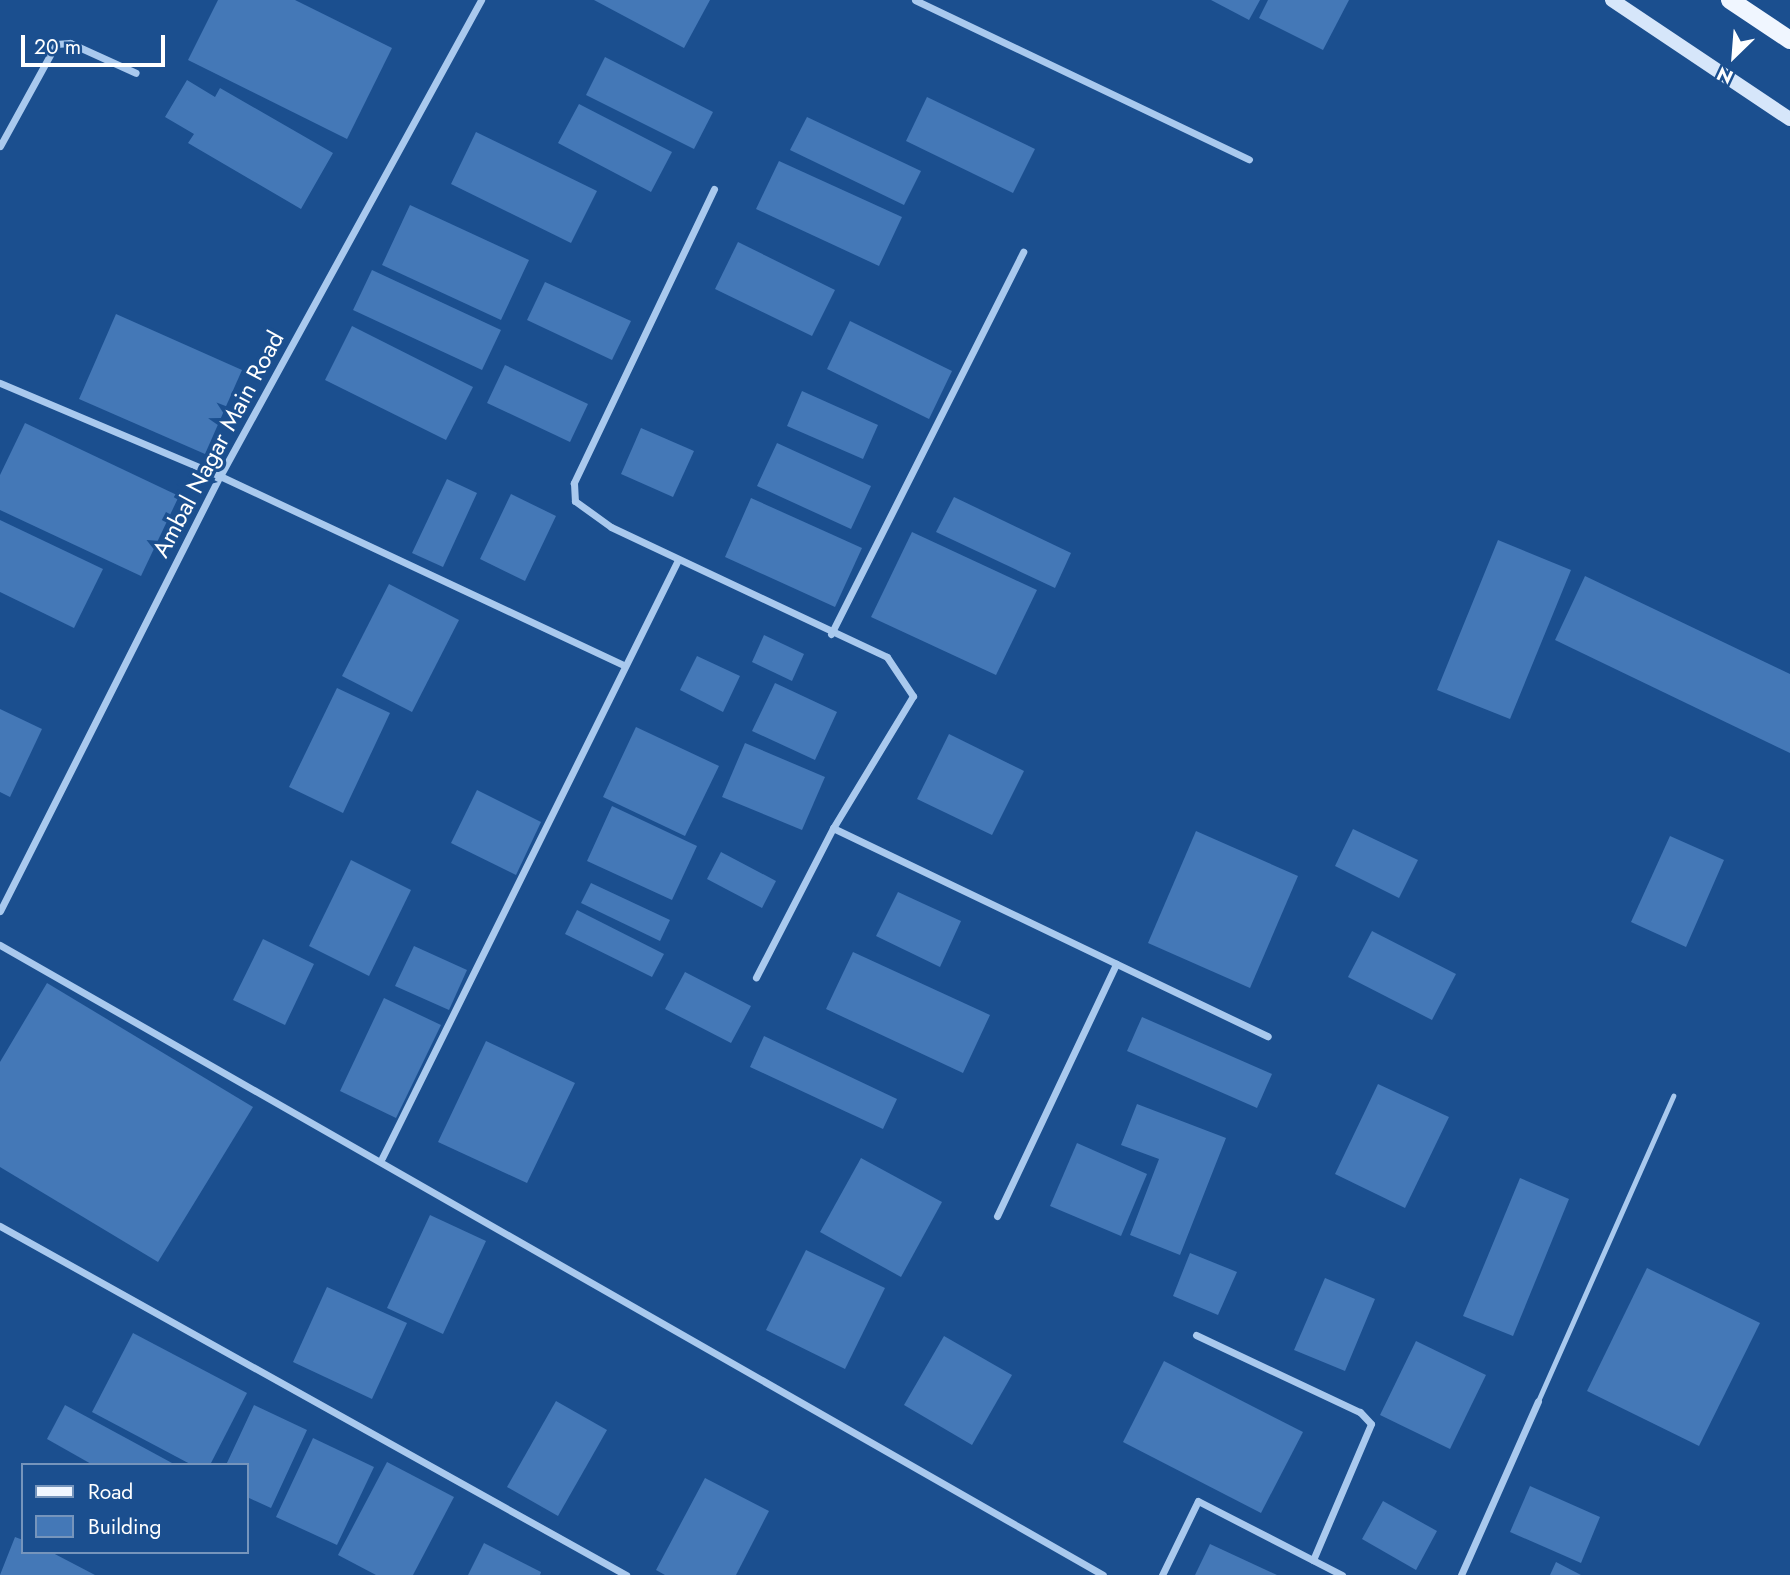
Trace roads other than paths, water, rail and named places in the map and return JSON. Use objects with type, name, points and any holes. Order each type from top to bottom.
[{"type":"main road","points":[[1730,0],[1790,40]]},
{"type":"street","name":"Ambal Nagar Main Road","points":[[0,911],[220,476],[481,0]]},
{"type":"street","points":[[915,0],[1249,159]]},
{"type":"street","points":[[1612,0],[1790,119]]},
{"type":"street","points":[[0,146],[56,44],[70,43],[136,73]]},
{"type":"street","points":[[714,189],[574,483],[575,501],[586,513],[678,560],[831,635],[887,657],[913,696],[832,828],[756,977]]},
{"type":"street","points":[[831,635],[1023,252]]},
{"type":"street","points":[[0,383],[220,476],[625,666]]},
{"type":"street","points":[[382,1158],[678,560]]},
{"type":"street","points":[[832,828],[1268,1036]]},
{"type":"street","points":[[0,945],[382,1158],[1103,1575]]},
{"type":"street","points":[[997,1216],[1116,964]]},
{"type":"street","points":[[0,1226],[625,1575]]},
{"type":"street","points":[[1196,1335],[1360,1412],[1371,1423],[1313,1560]]},
{"type":"street","points":[[1461,1575],[1538,1401]]},
{"type":"street","points":[[1162,1575],[1198,1501],[1342,1575]]},
{"type":"lane","points":[[1538,1401],[1673,1096]]}]
